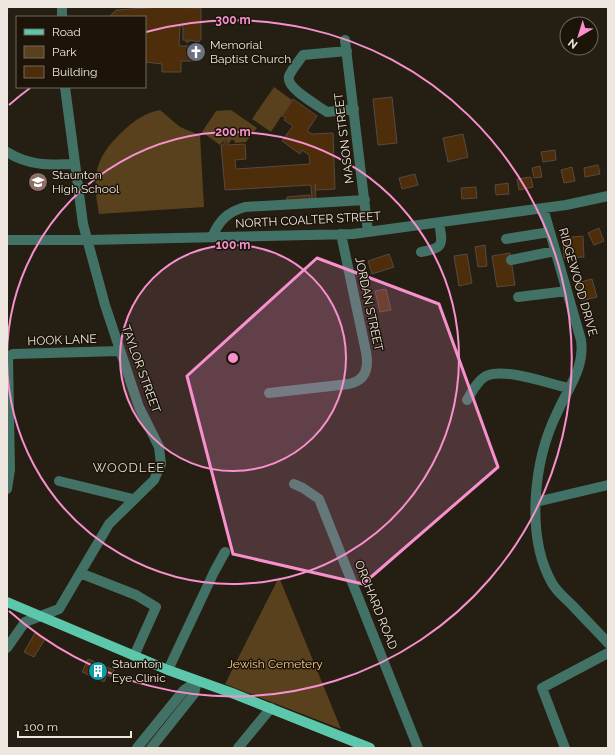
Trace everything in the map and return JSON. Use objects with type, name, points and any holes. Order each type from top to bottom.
[{"type":"main road","points":[[7,602],[168,670],[271,708],[370,748]]},
{"type":"street","name":"MASON STREET","points":[[346,40],[368,232]]},
{"type":"street","points":[[347,51],[303,55],[289,76],[289,81],[293,88],[327,112],[354,109]]},
{"type":"street","name":"TAYLOR STREET","points":[[7,648],[25,622],[59,609],[109,524],[156,476],[160,468],[161,458],[159,447],[139,407],[105,305],[83,224],[65,88]]},
{"type":"street","points":[[7,152],[31,163],[53,165],[74,164]]},
{"type":"street","name":"NORTH COALTER STREET","points":[[7,240],[88,240],[341,234],[439,223],[543,208],[608,196]]},
{"type":"street","points":[[212,237],[222,219],[234,211],[244,207],[364,200]]},
{"type":"street","name":"RIDGEWOOD DRIVE","points":[[543,208],[582,349],[579,369],[551,425],[544,446],[539,472],[536,502],[540,548],[552,583],[558,592],[608,642]]},
{"type":"street","points":[[421,252],[436,250],[440,246],[442,242],[439,223]]},
{"type":"street","points":[[506,239],[550,232]]},
{"type":"street","name":"JORDAN STREET","points":[[269,393],[349,384],[359,381],[365,373],[368,362],[341,234]]},
{"type":"street","points":[[511,260],[555,251]]},
{"type":"street","points":[[518,297],[567,291]]},
{"type":"street","name":"HOOK LANE","points":[[7,358],[13,354],[120,351]]},
{"type":"street","points":[[7,358],[10,470],[7,489]]},
{"type":"street","points":[[467,400],[476,384],[487,376],[502,374],[569,388]]},
{"type":"street","points":[[58,481],[133,499]]},
{"type":"street","name":"ORCHARD ROAD","points":[[294,484],[319,499],[418,748]]},
{"type":"street","points":[[536,502],[608,485]]},
{"type":"street","points":[[168,670],[214,572],[225,552]]},
{"type":"street","points":[[80,573],[136,595],[156,607],[134,656]]},
{"type":"street","points":[[564,748],[542,688],[608,652]]},
{"type":"street","points":[[137,748],[184,690],[197,681]]},
{"type":"street","points":[[151,748],[194,694],[197,681]]},
{"type":"street","points":[[238,748],[271,708]]},
{"type":"highlighted area","points":[[317,258],[439,304],[498,467],[363,584],[233,554],[187,376]]},
{"type":"green space","points":[[274,87],[292,100],[271,132],[252,119]]},
{"type":"green space","points":[[160,110],[180,127],[200,135],[204,207],[99,214],[96,178],[101,159],[106,150],[123,131],[136,120]]},
{"type":"green space","points":[[231,110],[257,128],[246,142],[235,143],[234,140],[231,140],[229,143],[228,140],[225,139],[220,145],[202,132],[216,111]]},
{"type":"green space","name":"Jewish Cemetery","points":[[279,577],[341,729],[225,684]]},
{"type":"building","points":[[163,7],[201,8],[201,40],[199,40],[199,42],[189,40],[189,42],[186,42],[186,40],[183,40],[183,26],[180,26],[179,46],[195,46],[195,61],[181,61],[181,72],[162,72],[162,64],[146,62],[146,16],[110,16],[116,10]]},
{"type":"building","points":[[392,97],[397,143],[378,145],[373,99]]},
{"type":"building","points":[[293,99],[317,116],[307,131],[312,134],[333,133],[335,189],[316,190],[315,184],[316,199],[312,199],[311,185],[225,190],[221,145],[224,145],[224,140],[228,140],[228,145],[245,144],[246,159],[235,160],[236,169],[310,164],[309,155],[302,150],[300,154],[282,141],[293,126],[284,120],[286,118],[282,116]]},
{"type":"building","points":[[463,134],[468,157],[448,162],[443,138]]},
{"type":"building","points":[[555,150],[556,160],[543,162],[541,152]]},
{"type":"building","points":[[598,165],[600,174],[585,177],[584,168]]},
{"type":"building","points":[[540,166],[542,177],[534,178],[532,168]]},
{"type":"building","points":[[572,167],[575,181],[564,183],[561,170]]},
{"type":"building","points":[[415,174],[418,185],[402,189],[399,178]]},
{"type":"building","points":[[531,177],[533,187],[519,190],[517,179]]},
{"type":"building","points":[[508,183],[509,194],[496,195],[495,185]]},
{"type":"building","points":[[476,187],[477,198],[462,199],[461,188]]},
{"type":"building","points":[[310,195],[310,199],[287,200],[287,197]]},
{"type":"building","points":[[599,228],[604,241],[594,245],[588,233]]},
{"type":"building","points":[[583,236],[584,257],[564,258],[563,238]]},
{"type":"building","points":[[485,245],[487,266],[478,267],[475,247]]},
{"type":"building","points":[[510,253],[515,285],[497,287],[492,256]]},
{"type":"building","points":[[389,254],[394,267],[372,274],[368,261]]},
{"type":"building","points":[[467,254],[472,283],[459,286],[454,256]]},
{"type":"building","points":[[592,279],[597,297],[581,301],[577,283]]},
{"type":"building","points":[[386,289],[391,310],[380,312],[375,291]]},
{"type":"building","points":[[35,633],[45,639],[34,657],[24,652]]},
{"type":"building","name":"Staunton Eye Clinic","points":[[88,659],[114,670],[111,677],[107,675],[104,682],[82,672]]},
{"type":"place","name":"Memorial Baptist Church","points":[[196,52]]},
{"type":"place","name":"Staunton High School","points":[[38,182]]},
{"type":"place","name":"Staunton Eye Clinic","points":[[98,671]]},
{"type":"district","name":"WOODLEE","points":[[129,467]]}]
